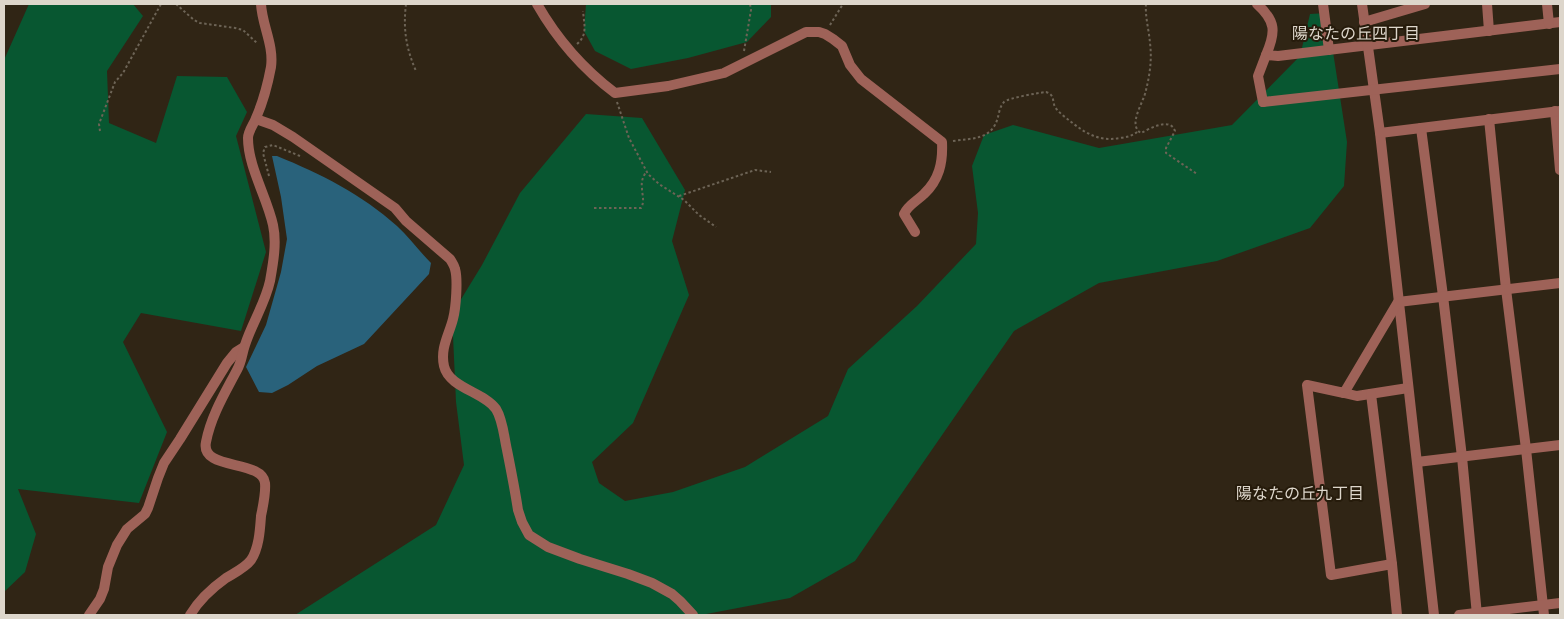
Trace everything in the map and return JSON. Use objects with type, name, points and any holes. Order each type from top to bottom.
[{"type":"street","points":[[190,615],[205,596],[250,561],[259,536],[265,486],[263,477],[250,469],[213,458],[205,446],[220,401],[238,368],[244,347],[267,292],[275,243],[272,218],[256,173],[248,137],[256,119],[269,77],[271,57],[261,4]]},
{"type":"street","points":[[537,4],[549,24],[568,48],[615,93],[668,86],[724,73],[806,32],[825,34],[842,46],[850,65],[861,79],[942,142],[943,154],[938,176],[904,214],[914,232]]},
{"type":"street","points":[[1257,4],[1267,13],[1273,24],[1274,34],[1258,76],[1263,102],[1560,69]]},
{"type":"street","points":[[1323,4],[1329,50]]},
{"type":"street","points":[[1362,4],[1380,133],[1434,615]]},
{"type":"street","points":[[1364,22],[1425,4]]},
{"type":"street","points":[[1486,4],[1489,31]]},
{"type":"street","points":[[1546,4],[1549,24]]},
{"type":"street","points":[[1266,55],[1278,56],[1560,22]]},
{"type":"street","points":[[1380,133],[1557,111],[1560,170]]},
{"type":"street","points":[[256,119],[273,125],[293,137],[395,208],[406,221],[454,264],[456,277],[454,317],[446,336],[443,364],[445,371],[455,382],[490,403],[498,414],[518,510],[529,535],[548,547],[652,582],[676,597],[693,615]]},
{"type":"street","points":[[1488,119],[1543,610]]},
{"type":"street","points":[[1421,128],[1462,457],[1477,614]]},
{"type":"street","points":[[1398,302],[1560,283]]},
{"type":"street","points":[[1344,393],[1398,302]]},
{"type":"street","points":[[89,615],[100,599],[104,589],[108,567],[117,545],[127,530],[145,514],[164,463],[226,363],[236,352],[244,347]]},
{"type":"street","points":[[1392,564],[1331,575],[1307,385],[1357,396],[1408,388]]},
{"type":"street","points":[[1372,394],[1397,615]]},
{"type":"street","points":[[1417,462],[1560,445]]},
{"type":"street","points":[[1459,615],[1543,610],[1560,603]]},
{"type":"path","points":[[100,131],[99,124],[116,82],[123,73],[161,4]]},
{"type":"path","points":[[176,4],[200,23],[243,30],[258,44]]},
{"type":"path","points":[[406,4],[405,33],[409,54],[416,71]]},
{"type":"path","points":[[734,67],[742,56],[746,44],[750,4]]},
{"type":"path","points":[[825,34],[844,4]]},
{"type":"path","points":[[1138,131],[1136,119],[1145,96],[1150,71],[1151,54],[1146,4]]},
{"type":"path","points":[[568,48],[578,43],[583,37],[583,11]]},
{"type":"path","points":[[942,142],[988,134],[996,124],[1004,102],[1046,92],[1052,96],[1056,108],[1061,114],[1094,137],[1117,139],[1138,131],[1141,133],[1159,125],[1171,125],[1174,127],[1175,134],[1166,148],[1166,153],[1198,174]]},
{"type":"path","points":[[615,93],[630,138],[647,171],[659,184],[679,196],[699,215],[716,227]]},
{"type":"path","points":[[269,180],[263,153],[266,147],[273,145],[307,159]]},
{"type":"path","points":[[679,196],[755,170],[771,172]]},
{"type":"path","points":[[594,208],[641,208],[644,203],[642,180],[647,171]]},
{"type":"green space","points":[[29,4],[133,4],[143,16],[107,71],[109,123],[156,143],[177,76],[227,77],[247,112],[236,136],[266,252],[241,331],[141,313],[123,342],[167,432],[139,503],[18,489],[36,534],[25,572],[4,592],[4,60]]},
{"type":"green space","points":[[586,4],[771,4],[771,17],[747,42],[688,58],[631,69],[595,51],[584,31]]},
{"type":"green space","points":[[1327,13],[1347,142],[1344,186],[1310,228],[1217,261],[1099,283],[1014,331],[855,561],[790,598],[701,615],[295,615],[436,525],[464,465],[456,402],[452,314],[482,265],[520,193],[586,114],[642,118],[685,190],[672,241],[689,295],[633,423],[592,462],[599,483],[625,501],[673,492],[745,467],[828,416],[848,369],[917,306],[976,244],[978,213],[972,166],[984,135],[1013,125],[1099,148],[1232,125],[1300,56],[1310,14]]},
{"type":"water","points":[[272,156],[277,156],[309,170],[369,204],[397,226],[431,263],[429,274],[364,344],[317,366],[272,393],[259,392],[246,367],[266,325],[281,272],[287,239],[281,197]]},
{"type":"district","name":"陽なたの丘四丁目","points":[[1356,33]]},
{"type":"district","name":"陽なたの丘九丁目","points":[[1300,493]]}]
